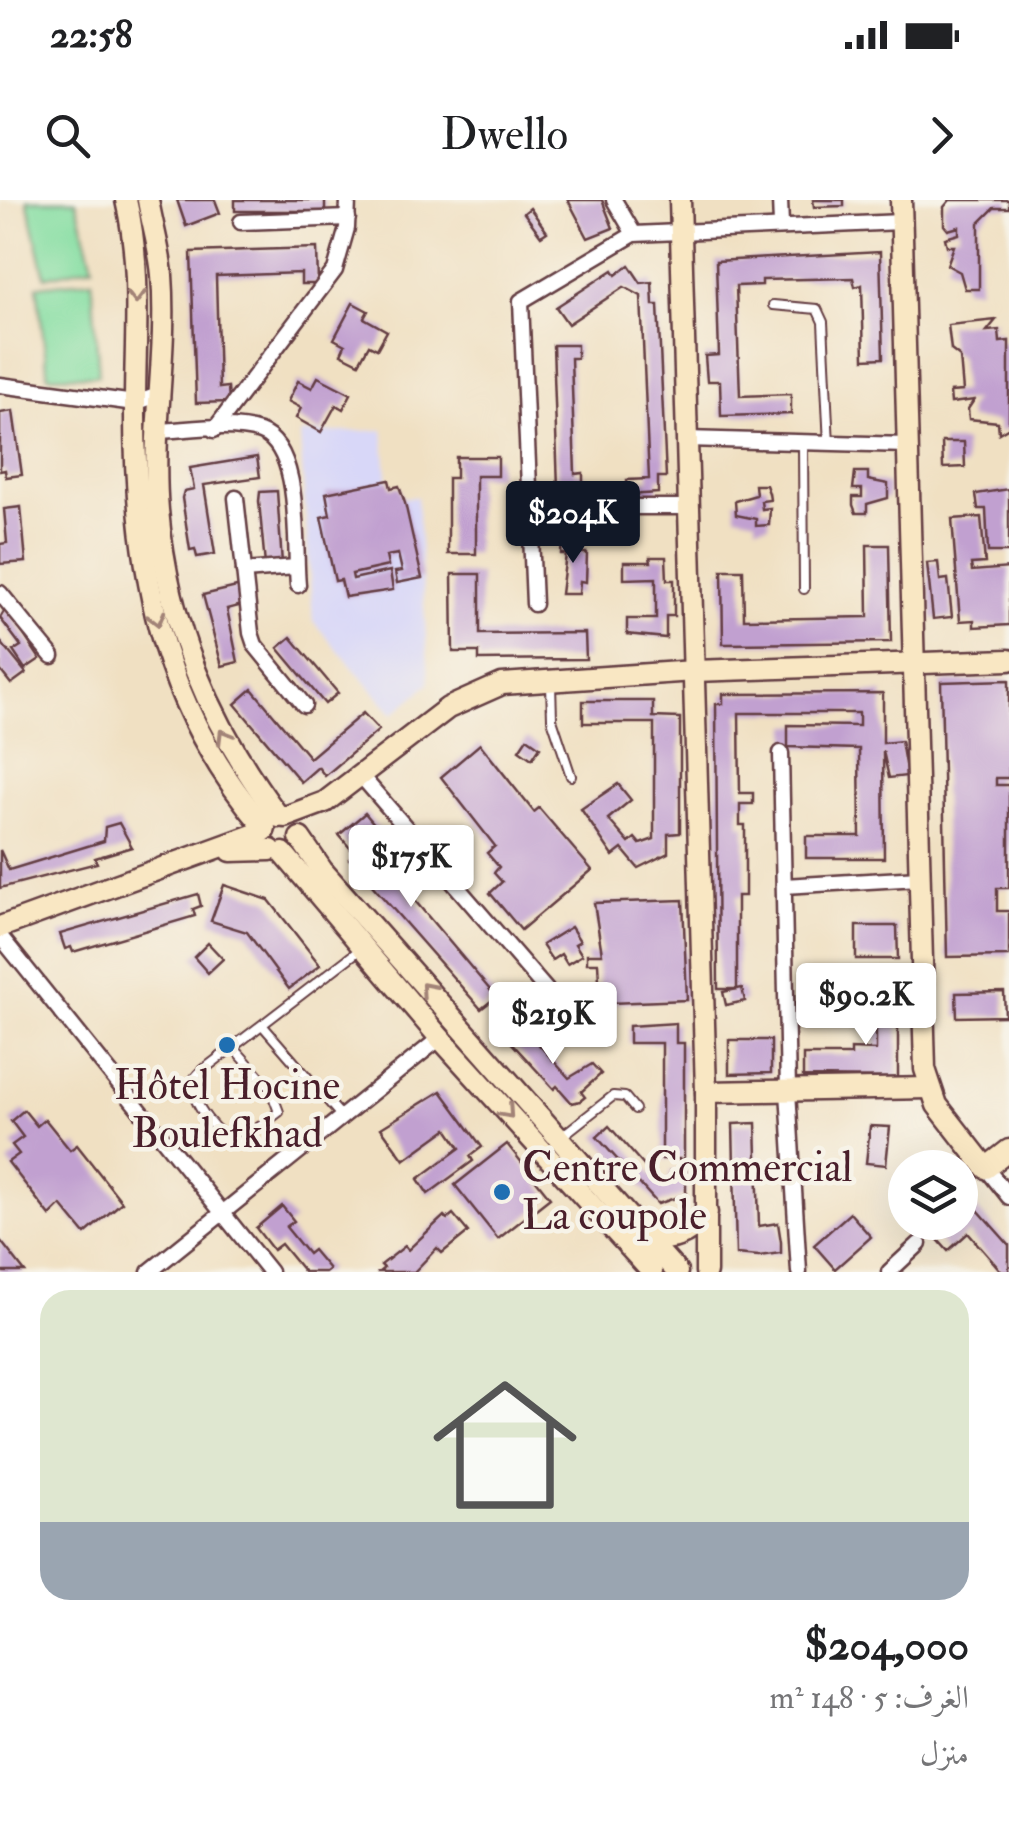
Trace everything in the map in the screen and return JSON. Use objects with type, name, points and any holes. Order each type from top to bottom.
[{"type":"main road","points":[[126,200],[137,272],[135,498],[144,570],[179,694],[199,737],[239,796],[274,833],[440,1038],[652,1272]]},
{"type":"main road","points":[[148,200],[162,275],[158,510],[166,572],[188,657],[219,728],[274,833]]},
{"type":"main road","points":[[680,200],[706,1092],[706,1272]]},
{"type":"main road","points":[[900,200],[925,1069],[936,1106],[986,1168],[1009,1150]]},
{"type":"main road","points":[[274,833],[362,777],[448,708],[502,684],[694,671],[1009,660]]},
{"type":"main road","points":[[214,852],[234,824],[239,796]]},
{"type":"main road","points":[[300,837],[325,802]]},
{"type":"main road","points":[[0,927],[43,908],[274,833],[295,822],[322,870],[676,1272]]},
{"type":"main road","points":[[706,1092],[930,1088]]},
{"type":"main road","points":[[646,1238],[676,1238],[694,1228],[706,1213]]},
{"type":"street","points":[[214,430],[335,270],[348,218],[348,200]]},
{"type":"street","points":[[614,200],[634,234]]},
{"type":"street","points":[[780,200],[781,226]]},
{"type":"street","points":[[241,222],[348,218]]},
{"type":"street","points":[[534,604],[521,302],[634,234],[901,222]]},
{"type":"street","points":[[0,385],[135,403],[158,395]]},
{"type":"street","points":[[157,430],[263,432],[283,453],[289,465],[298,585]]},
{"type":"street","points":[[686,439],[906,445]]},
{"type":"street","points":[[236,498],[255,645],[304,705]]},
{"type":"street","points":[[530,508],[688,507]]},
{"type":"street","points":[[244,571],[296,567]]},
{"type":"street","points":[[0,594],[52,656]]},
{"type":"street","points":[[781,753],[788,1091],[799,1272]]},
{"type":"street","points":[[362,777],[581,1030]]},
{"type":"street","points":[[784,886],[919,878]]},
{"type":"street","points":[[0,936],[270,1272]]},
{"type":"street","points":[[149,1272],[440,1038]]},
{"type":"street","points":[[986,1168],[1009,1196]]},
{"type":"street","points":[[890,1272],[919,1244]]},
{"type":"lane","points":[[774,306],[804,305],[816,309],[823,322],[828,445]]},
{"type":"lane","points":[[802,445],[804,589]]},
{"type":"lane","points":[[550,680],[552,719],[571,776]]},
{"type":"lane","points":[[234,1048],[270,1088],[280,1112],[238,1142],[223,1136],[192,1089],[200,1073],[363,947]]},
{"type":"lane","points":[[263,1026],[342,1118]]},
{"type":"lane","points":[[559,1139],[613,1096],[625,1097],[634,1110]]},
{"type":"shaded area","points":[[383,430],[389,498],[417,497],[429,684],[393,714],[313,621],[300,434]]},
{"type":"green space","points":[[27,200],[76,200],[93,266],[45,277]]},
{"type":"green space","points":[[92,280],[99,375],[48,376],[37,286]]},
{"type":"building","points":[[177,200],[215,200],[220,213],[186,226]]},
{"type":"building","points":[[235,200],[325,200],[325,211],[235,211]]},
{"type":"building","points":[[568,200],[602,200],[613,228],[588,238]]},
{"type":"building","points":[[813,200],[844,200],[844,206],[814,207]]},
{"type":"building","points":[[950,200],[1009,200],[1009,208],[994,208],[979,223],[979,289],[965,289],[960,272],[947,265],[954,246],[947,246],[945,238],[959,234],[959,227],[948,230],[944,225],[944,207]]},
{"type":"building","points":[[530,208],[547,232],[541,236],[524,213]]},
{"type":"building","points":[[317,248],[318,284],[301,284],[301,273],[216,276],[219,388],[228,387],[229,402],[196,403],[191,252]]},
{"type":"building","points":[[880,252],[883,358],[864,359],[862,285],[855,287],[853,278],[762,280],[762,285],[736,286],[740,396],[791,394],[791,414],[721,416],[720,381],[707,381],[705,356],[719,355],[716,261]]},
{"type":"building","points":[[629,265],[641,283],[652,282],[653,305],[658,305],[666,477],[658,477],[658,493],[628,495],[627,480],[649,479],[641,296],[624,287],[568,324],[556,307],[613,270],[616,275]]},
{"type":"building","points":[[353,303],[368,311],[364,318],[387,331],[377,349],[369,345],[359,363],[341,354],[345,345],[334,339]]},
{"type":"building","points":[[996,320],[987,331],[999,330],[1000,342],[1009,341],[1009,427],[999,433],[998,422],[969,419],[968,409],[974,400],[951,403],[950,392],[963,391],[960,357],[951,350],[948,325]]},
{"type":"building","points":[[553,345],[577,345],[577,358],[571,358],[575,474],[583,473],[583,487],[558,488]]},
{"type":"building","points":[[318,377],[351,394],[343,409],[336,405],[321,432],[296,418],[301,408],[288,401],[298,381],[312,388]]},
{"type":"building","points":[[13,411],[22,475],[6,477],[5,470],[0,471],[0,413]]},
{"type":"building","points":[[942,442],[964,442],[965,467],[943,468]]},
{"type":"building","points":[[257,457],[260,477],[204,485],[215,554],[197,557],[195,549],[190,550],[182,498],[184,491],[194,489],[190,468]]},
{"type":"building","points":[[456,457],[498,457],[498,476],[476,476],[476,554],[448,554],[448,478],[456,478]]},
{"type":"building","points":[[855,472],[868,472],[868,480],[888,484],[888,498],[867,504],[867,513],[856,513],[853,505],[853,497],[862,497],[862,489],[853,489]]},
{"type":"building","points":[[389,480],[391,488],[399,486],[405,503],[422,578],[397,583],[395,572],[402,571],[398,554],[386,556],[388,566],[352,574],[353,579],[390,571],[393,590],[345,597],[341,580],[335,581],[321,517],[330,515],[326,493]]},
{"type":"building","points":[[755,485],[766,485],[769,493],[770,500],[761,501],[762,509],[770,508],[769,525],[756,526],[756,519],[736,515],[735,501],[756,495]]},
{"type":"building","points":[[1009,489],[1009,552],[988,552],[986,509],[978,509],[976,494]]},
{"type":"building","points":[[277,491],[282,564],[265,565],[260,492]]},
{"type":"building","points":[[21,507],[26,562],[0,564],[0,544],[7,543],[4,509]]},
{"type":"building","points":[[981,517],[985,563],[971,564],[972,571],[1009,568],[1009,625],[974,627],[974,620],[960,621],[952,519]]},
{"type":"building","points":[[562,538],[582,539],[582,553],[587,553],[586,582],[580,581],[579,594],[561,594],[566,554],[561,554]]},
{"type":"building","points":[[867,545],[889,545],[891,642],[723,644],[722,570],[743,570],[744,619],[868,617]]},
{"type":"building","points":[[650,557],[666,557],[667,580],[674,580],[674,616],[666,616],[666,638],[627,634],[627,619],[656,619],[656,578],[624,579],[624,562],[651,562]]},
{"type":"building","points":[[938,562],[940,580],[948,579],[952,617],[933,619],[927,563]]},
{"type":"building","points":[[452,574],[480,574],[480,634],[585,633],[586,659],[479,660],[479,652],[453,652]]},
{"type":"building","points":[[241,586],[246,604],[227,609],[238,662],[222,666],[203,595]]},
{"type":"building","points":[[6,608],[40,659],[25,669],[13,651],[21,646],[0,618]]},
{"type":"building","points":[[291,637],[338,693],[325,704],[278,648]]},
{"type":"building","points":[[0,641],[26,673],[11,684],[0,670]]},
{"type":"building","points":[[1009,680],[1009,778],[996,778],[996,785],[1009,785],[1009,888],[997,888],[997,911],[1009,911],[1009,956],[947,957],[941,682]]},
{"type":"building","points":[[252,689],[310,758],[363,713],[379,730],[325,776],[318,767],[301,782],[235,704]]},
{"type":"building","points":[[883,693],[883,743],[901,741],[907,776],[889,778],[883,751],[884,858],[806,858],[806,836],[860,836],[859,749],[788,747],[788,725],[859,726],[859,713],[739,713],[740,793],[753,793],[753,804],[740,804],[740,825],[745,825],[745,896],[737,896],[737,989],[718,989],[716,704],[723,704],[723,694]]},
{"type":"building","points":[[583,701],[653,701],[653,717],[680,718],[680,833],[668,834],[668,853],[638,868],[622,849],[613,856],[581,809],[618,784],[631,800],[608,819],[629,843],[635,838],[640,844],[654,839],[654,723],[583,723]]},
{"type":"building","points":[[527,738],[540,747],[532,759],[519,750]]},
{"type":"building","points":[[480,744],[534,812],[539,808],[592,870],[521,930],[490,893],[502,882],[494,873],[499,867],[487,853],[495,846],[441,777]]},
{"type":"building","points":[[365,813],[380,831],[369,841],[363,839],[496,997],[481,1009],[349,859],[355,854],[339,835]]},
{"type":"building","points":[[119,823],[132,847],[95,858],[97,863],[0,888],[0,850],[9,870],[104,841],[105,827]]},
{"type":"building","points":[[224,885],[269,900],[320,965],[289,989],[247,932],[211,921]]},
{"type":"building","points":[[198,894],[201,906],[193,909],[195,916],[73,952],[71,947],[65,949],[60,934]]},
{"type":"building","points":[[683,900],[687,1000],[610,1003],[609,997],[600,998],[598,963],[587,963],[587,954],[602,954],[594,903]]},
{"type":"building","points":[[856,926],[897,926],[898,959],[856,959]]},
{"type":"building","points":[[571,927],[580,941],[575,944],[582,955],[567,964],[561,954],[552,960],[542,945]]},
{"type":"building","points":[[208,943],[223,959],[208,973],[194,957]]},
{"type":"building","points":[[876,986],[898,987],[898,1078],[803,1077],[803,1055],[851,1055],[851,1049],[876,1050]]},
{"type":"building","points":[[742,988],[745,1001],[726,1005],[723,992]]},
{"type":"building","points":[[1004,992],[1005,1016],[957,1017],[956,993]]},
{"type":"building","points":[[676,1023],[676,1043],[684,1043],[684,1159],[662,1159],[662,1043],[629,1043],[629,1026]]},
{"type":"building","points":[[522,1026],[569,1078],[592,1064],[601,1074],[581,1092],[585,1097],[572,1103],[508,1039]]},
{"type":"building","points":[[729,1040],[771,1040],[771,1073],[729,1074]]},
{"type":"building","points":[[441,1091],[482,1147],[470,1156],[473,1161],[428,1194],[418,1179],[460,1148],[447,1129],[404,1160],[381,1128]]},
{"type":"building","points":[[24,1110],[37,1126],[45,1119],[70,1150],[77,1145],[122,1202],[85,1234],[61,1205],[50,1216],[8,1162],[19,1154],[12,1145],[23,1137],[11,1121]]},
{"type":"building","points":[[756,1123],[759,1226],[778,1223],[781,1242],[781,1253],[759,1256],[736,1254],[733,1124]]},
{"type":"building","points":[[609,1126],[660,1184],[670,1179],[670,1171],[686,1171],[686,1194],[658,1204],[597,1137]]},
{"type":"building","points":[[870,1126],[890,1127],[886,1165],[866,1163]]},
{"type":"building","name":"Centre Commercial La coupole","points":[[507,1144],[550,1198],[498,1239],[455,1185]]},
{"type":"building","points":[[282,1206],[294,1221],[286,1227],[308,1254],[313,1250],[329,1269],[325,1272],[304,1272],[281,1244],[273,1250],[256,1228]]},
{"type":"building","points":[[978,1210],[1009,1245],[1009,1272],[1002,1272],[974,1240],[978,1240]]},
{"type":"building","points":[[850,1213],[871,1237],[835,1269],[814,1245]]},
{"type":"building","points":[[453,1214],[468,1232],[442,1253],[437,1248],[414,1272],[379,1272],[384,1268],[381,1265],[405,1246],[408,1250],[444,1216],[447,1219]]},
{"type":"building","points":[[0,1240],[25,1272],[0,1272]]},
{"type":"building","points":[[938,1240],[960,1240],[948,1251]]},
{"type":"place","name":"Hôtel Hocine Boulefkhad","points":[[227,1045]]},
{"type":"place","name":"Centre Commercial La coupole","points":[[502,1192]]}]
